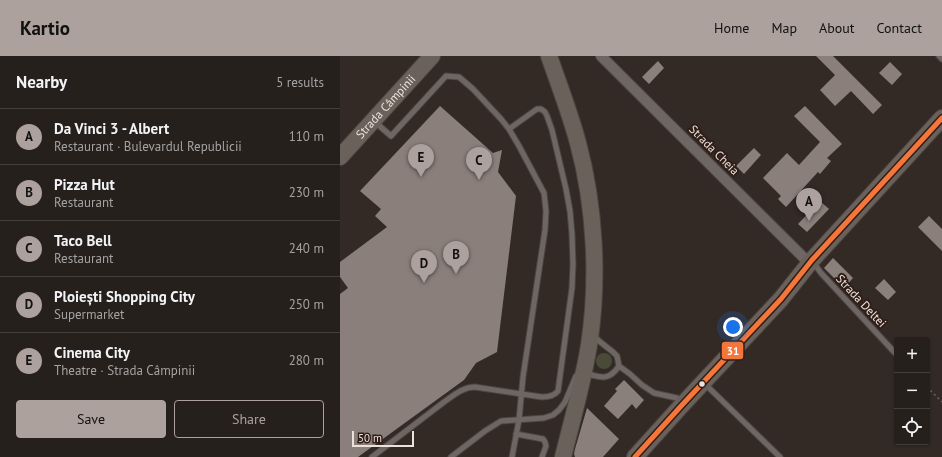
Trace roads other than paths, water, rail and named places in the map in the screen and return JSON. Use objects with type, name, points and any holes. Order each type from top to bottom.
[{"type":"main road","name":"Strada Câmpinii","points":[[340,157],[432,56]]},
{"type":"main road","points":[[549,56],[570,116],[585,173],[592,224],[594,276],[594,308],[590,338],[577,406],[564,456]]},
{"type":"main road","points":[[622,457],[938,125]]},
{"type":"main road","points":[[635,457],[781,299],[810,261]]},
{"type":"street","name":"Strada Cheia","points":[[601,56],[810,261]]},
{"type":"lane","points":[[939,56],[942,59]]},
{"type":"lane","points":[[374,121],[391,136],[446,76],[459,77],[509,129],[544,193],[546,210],[542,248],[521,394],[519,420],[512,457]]},
{"type":"lane","points":[[372,457],[455,394],[470,387],[548,397],[555,395],[558,391],[572,288],[570,211],[566,189],[545,112],[542,109],[537,109],[509,129]]},
{"type":"lane","name":"Strada Deltei","points":[[810,261],[894,352]]},
{"type":"lane","points":[[451,457],[497,423],[506,420],[544,418],[553,415],[559,410],[565,402],[590,338],[599,341],[614,352],[617,356],[619,366],[642,385],[654,393],[677,398]]},
{"type":"lane","points":[[584,373],[606,378],[611,376],[619,366]]},
{"type":"lane","points":[[703,382],[780,457]]},
{"type":"lane","points":[[516,434],[543,439],[546,446],[542,457]]},
{"type":"place","name":"Cinema City","points":[[421,177]]},
{"type":"place","name":"Taco Bell","points":[[479,180]]},
{"type":"place","name":"Da Vinci 3 - Albert","points":[[809,221]]},
{"type":"place","name":"Pizza Hut","points":[[456,274]]},
{"type":"place","name":"Ploiești Shopping City","points":[[424,283]]}]
